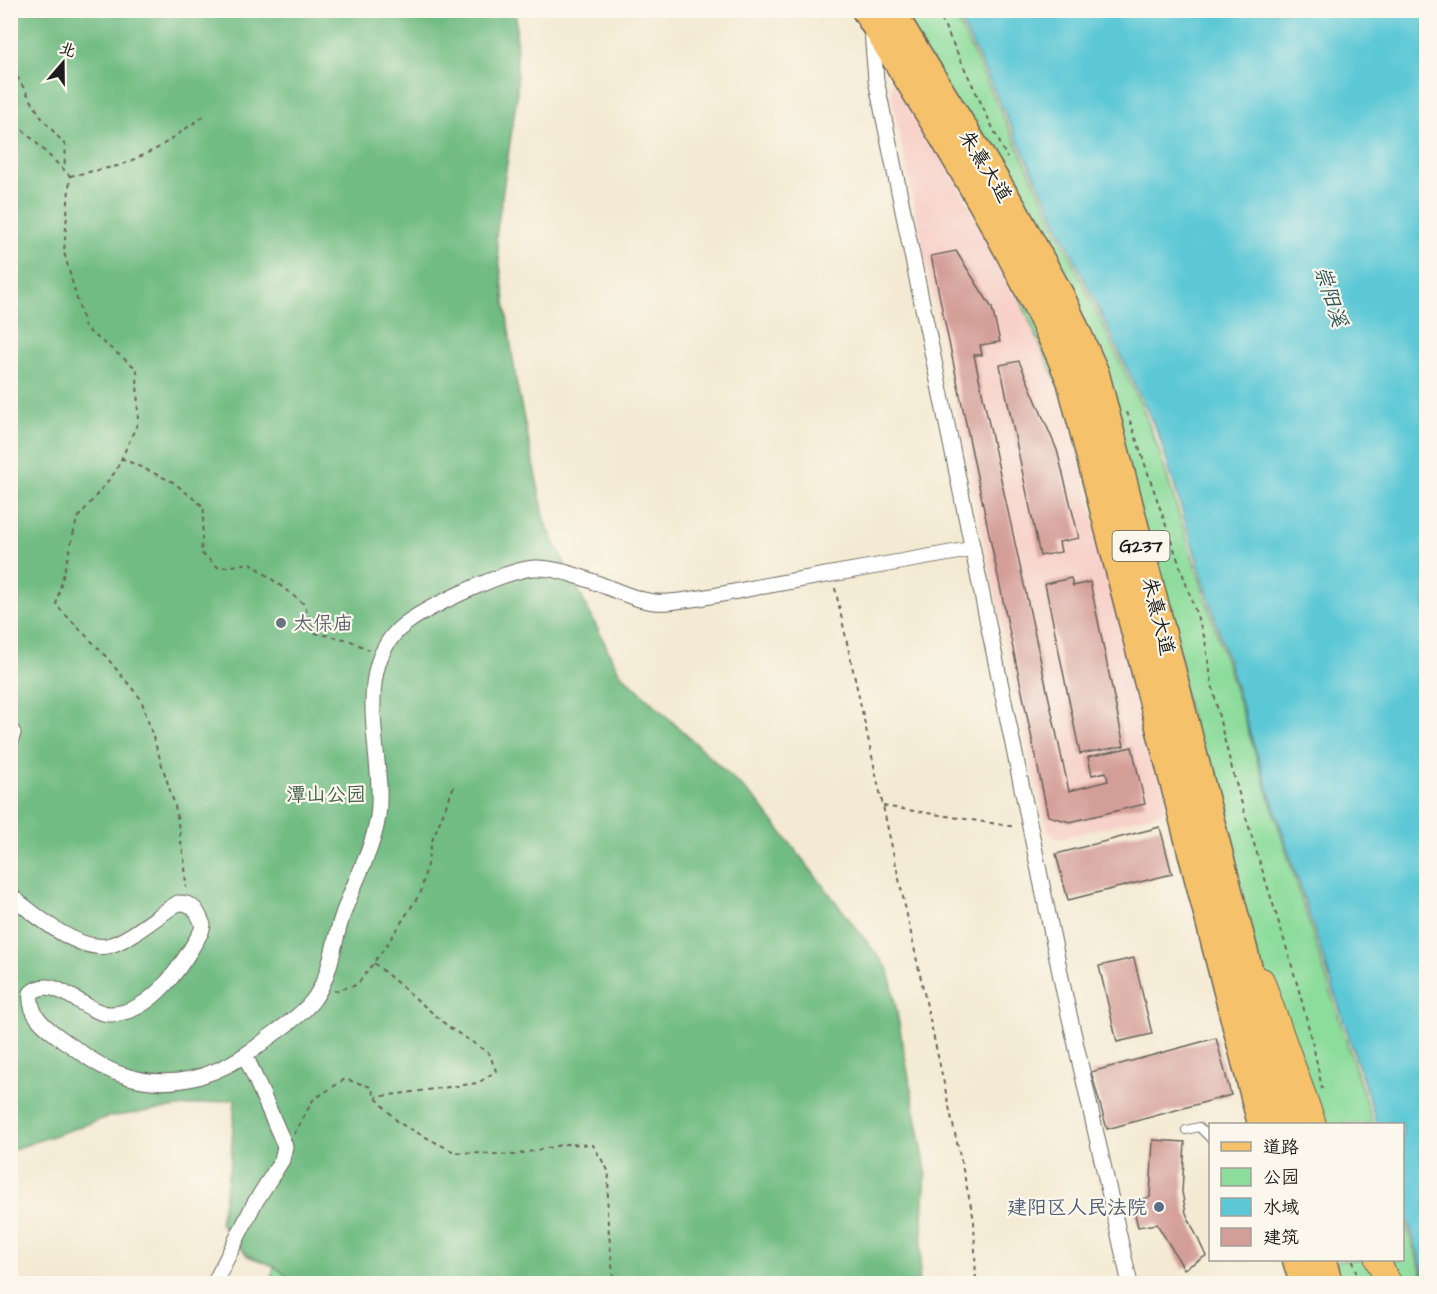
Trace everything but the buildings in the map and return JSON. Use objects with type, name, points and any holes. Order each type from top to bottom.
[{"type":"highway","name":"朱熹大道","points":[[874,13],[1012,208],[1061,298],[1095,374],[1287,1123]]},
{"type":"highway","name":"朱熹大道","points":[[874,13],[1042,311],[1071,380],[1261,1123]]},
{"type":"highway","points":[[1298,1261],[1304,1284]]},
{"type":"highway","points":[[1322,1261],[1328,1284]]},
{"type":"main road","points":[[1232,902],[1290,1053],[1313,1123]]},
{"type":"main road","points":[[1378,1261],[1390,1284]]},
{"type":"street","points":[[874,13],[876,80],[1064,992],[1130,1284]]},
{"type":"street","points":[[10,895],[52,928],[93,946],[114,944],[178,903],[186,902],[194,907],[203,925],[201,932],[173,974],[144,1002],[131,1009],[109,1014],[94,1009],[49,986],[38,986],[31,993],[32,1010],[51,1032],[102,1066],[120,1074],[150,1082],[190,1079],[221,1070],[246,1057],[306,1009],[326,975],[342,916],[375,831],[379,791],[373,699],[375,677],[391,639],[405,624],[450,599],[526,570],[552,569],[656,603],[974,549]]},
{"type":"street","points":[[10,729],[13,733],[10,742]]},
{"type":"street","points":[[214,1284],[254,1204],[282,1160],[285,1146],[246,1057]]},
{"type":"lane","points":[[1186,1130],[1199,1127],[1209,1137]]},
{"type":"path","points":[[10,60],[12,68],[41,117],[66,146],[64,170]]},
{"type":"path","points":[[70,176],[122,165],[158,148],[204,116]]},
{"type":"path","points":[[10,117],[70,176],[64,252],[85,328],[137,369],[138,422],[116,471],[77,519],[56,605],[102,652],[141,699],[175,806],[185,865],[186,902]]},
{"type":"path","points":[[122,458],[173,482],[204,507],[201,553],[219,568],[251,563],[304,603],[315,633],[349,640],[382,657]]},
{"type":"path","points":[[831,574],[974,1220],[976,1284]]},
{"type":"path","points":[[316,995],[357,985],[374,963],[421,891],[432,841],[454,786]]},
{"type":"path","points":[[883,806],[1030,830]]},
{"type":"path","points":[[374,963],[450,1028],[489,1053],[496,1071],[478,1083],[375,1097]]},
{"type":"path","points":[[285,1146],[313,1100],[345,1079],[371,1087],[375,1097],[399,1123],[454,1152],[514,1155],[566,1144],[593,1145],[609,1172],[607,1213],[614,1284]]},
{"type":"path","points":[[1353,1261],[1359,1284]]},
{"type":"shaded area","points":[[896,81],[927,126],[1042,343],[1068,416],[1167,801],[1160,813],[1058,839],[1048,830],[1031,765],[893,104],[891,86]]},
{"type":"green space","name":"潭山公园","points":[[10,11],[516,11],[517,95],[496,237],[516,381],[546,525],[619,672],[757,801],[889,970],[926,1170],[919,1283],[296,1283],[274,1266],[248,1256],[220,1223],[231,1159],[235,1099],[108,1117],[11,1150]]},
{"type":"green space","points":[[896,11],[953,11],[1142,407],[1157,445],[1373,1123],[1299,1123],[1174,655]]},
{"type":"green space","points":[[1404,1217],[1425,1283],[1337,1283],[1331,1261],[1404,1261]]},
{"type":"green space","points":[[274,1266],[296,1283],[271,1284]]},
{"type":"water","name":"崇阳溪","points":[[956,11],[1426,11],[1426,1280],[1404,1208],[1404,1123],[1377,1123],[1250,733],[1159,436]]},
{"type":"place","name":"太保庙","points":[[281,623]]},
{"type":"place","name":"建阳区人民法院","points":[[1159,1207]]}]
